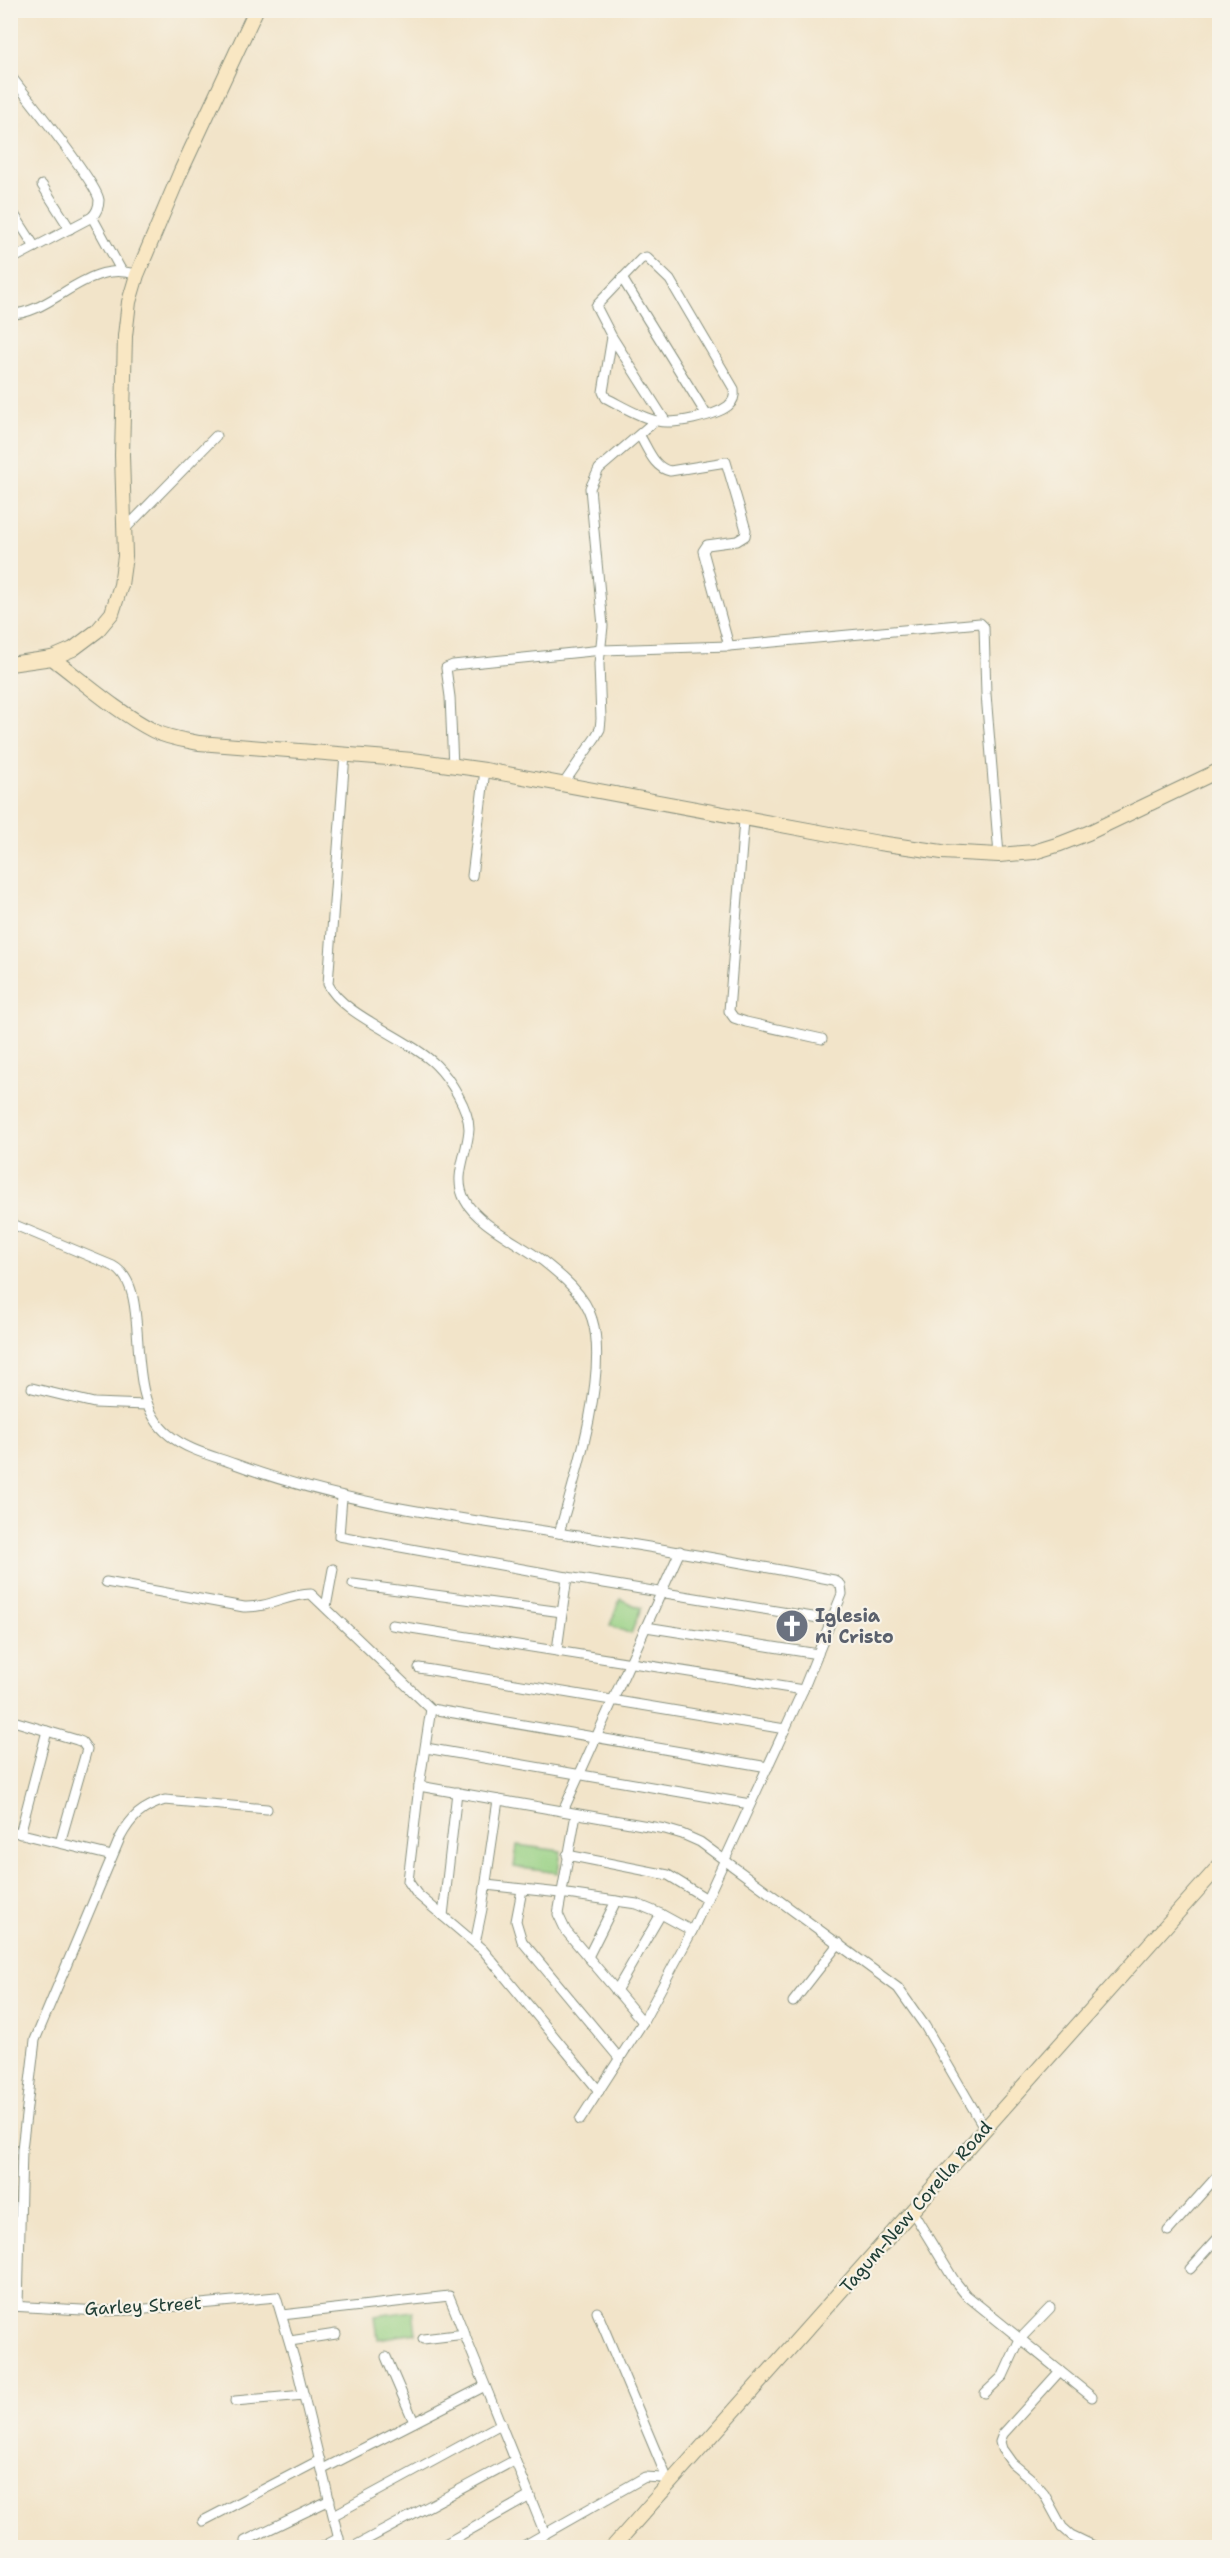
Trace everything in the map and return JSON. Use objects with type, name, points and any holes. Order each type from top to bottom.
[{"type":"street","points":[[10,664],[52,658],[73,649],[89,637],[112,613],[121,585],[125,556],[122,455],[125,336],[129,302],[137,275],[181,171],[256,10]]},
{"type":"street","points":[[10,75],[97,194],[98,208],[92,217],[18,256]]},
{"type":"street","points":[[42,185],[70,229]]},
{"type":"street","points":[[11,210],[35,247]]},
{"type":"street","points":[[92,217],[121,270]]},
{"type":"street","points":[[612,338],[604,396],[655,421],[666,422],[706,414],[728,406],[734,400],[734,389],[670,280],[646,257],[641,259],[596,306],[612,338],[666,422]]},
{"type":"street","points":[[10,314],[24,312],[95,276],[121,270],[137,275]]},
{"type":"street","points":[[622,278],[706,414]]},
{"type":"street","points":[[562,786],[600,729],[599,664],[603,626],[590,488],[599,469],[655,421]]},
{"type":"street","points":[[125,529],[216,436]]},
{"type":"street","points":[[640,436],[658,467],[664,470],[726,462],[746,531],[745,536],[737,541],[707,545],[703,551],[729,646]]},
{"type":"street","points":[[453,766],[453,740],[446,668],[448,666],[602,650],[729,646],[982,624],[999,855]]},
{"type":"street","points":[[52,658],[118,708],[154,731],[170,737],[199,743],[345,754],[484,770],[744,819],[942,852],[999,855],[1034,852],[1088,833],[1220,770]]},
{"type":"street","points":[[345,754],[328,984],[333,994],[348,1006],[400,1038],[436,1065],[467,1117],[469,1130],[460,1172],[460,1189],[465,1202],[480,1218],[528,1250],[557,1273],[585,1302],[592,1320],[596,1341],[590,1412],[559,1533]]},
{"type":"street","points":[[472,876],[484,770]]},
{"type":"street","points":[[744,819],[729,1011],[734,1018],[746,1023],[822,1040]]},
{"type":"street","points":[[10,1223],[113,1266],[125,1275],[132,1296],[142,1391],[146,1405],[151,1416],[169,1436],[192,1448],[256,1472],[342,1497],[680,1551],[838,1582],[842,1594],[803,1690],[692,1931],[643,2022],[580,2120]]},
{"type":"street","points":[[32,1388],[94,1403],[146,1405]]},
{"type":"street","points":[[342,1497],[339,1536],[567,1577],[831,1620]]},
{"type":"street","points":[[563,1811],[680,1551]]},
{"type":"street","points":[[326,1607],[333,1569]]},
{"type":"street","points":[[557,1650],[567,1577]]},
{"type":"street","points":[[106,1582],[244,1607],[257,1607],[311,1593],[431,1709],[768,1767]]},
{"type":"street","points":[[353,1584],[562,1612]]},
{"type":"street","points":[[392,1625],[803,1690]]},
{"type":"street","points":[[646,1628],[818,1654]]},
{"type":"street","points":[[419,1668],[785,1729]]},
{"type":"street","points":[[431,1709],[408,1881],[417,1894],[493,1961],[599,2091]]},
{"type":"street","points":[[10,1720],[77,1740],[87,1749],[60,1843]]},
{"type":"street","points":[[47,1731],[15,1833],[112,1856]]},
{"type":"street","points":[[426,1748],[750,1804]]},
{"type":"street","points":[[419,1786],[682,1834],[725,1859],[887,1978],[905,1996],[985,2129]]},
{"type":"street","points":[[443,1916],[457,1792]]},
{"type":"street","points":[[14,2306],[22,2149],[35,2040],[112,1856],[129,1822],[137,1812],[158,1802],[182,1800],[267,1809]]},
{"type":"street","points":[[475,1943],[498,1800]]},
{"type":"street","points":[[576,1814],[560,1893],[558,1914],[560,1923],[643,2022]]},
{"type":"street","points":[[567,1855],[669,1875],[707,1899]]},
{"type":"street","name":"Tagum-New Corella Road","points":[[612,2547],[1220,1865]]},
{"type":"street","points":[[486,1885],[637,1904],[662,1914],[692,1931]]},
{"type":"street","points":[[522,1890],[516,1921],[522,1941],[620,2059]]},
{"type":"street","points":[[588,1957],[616,1901]]},
{"type":"street","points":[[616,1991],[662,1914]]},
{"type":"street","points":[[793,2002],[839,1943]]},
{"type":"street","points":[[1168,2231],[1220,2174]]},
{"type":"street","points":[[912,2211],[960,2287],[1092,2397]]},
{"type":"street","points":[[1190,2269],[1220,2236]]},
{"type":"street","points":[[320,2547],[340,2543],[322,2464],[282,2315],[449,2296],[545,2534]]},
{"type":"street","name":"Garley Street","points":[[14,2306],[100,2311],[135,2310],[276,2297],[282,2315]]},
{"type":"street","points":[[985,2393],[1003,2376],[1020,2339],[1050,2308]]},
{"type":"street","points":[[597,2312],[669,2483]]},
{"type":"street","points":[[290,2341],[336,2334]]},
{"type":"street","points":[[423,2340],[465,2334]]},
{"type":"street","points":[[386,2357],[414,2422]]},
{"type":"street","points":[[1059,2371],[1003,2434],[1000,2442],[1012,2463],[1044,2494],[1066,2531],[1098,2547]]},
{"type":"street","points":[[203,2521],[414,2422],[485,2385]]},
{"type":"street","points":[[235,2401],[304,2395]]},
{"type":"street","points":[[334,2515],[501,2424]]},
{"type":"street","points":[[351,2547],[515,2460]]},
{"type":"street","points":[[520,2547],[645,2477],[662,2478],[669,2483]]},
{"type":"street","points":[[438,2547],[530,2496]]},
{"type":"street","points":[[245,2541],[330,2500]]},
{"type":"green space","points":[[620,1599],[641,1608],[631,1634],[610,1625]]},
{"type":"green space","points":[[517,1845],[561,1851],[558,1873],[514,1867]]},
{"type":"green space","points":[[413,2311],[416,2333],[378,2339],[375,2316]]},
{"type":"place","name":"Iglesia ni Cristo","points":[[792,1626]]}]
